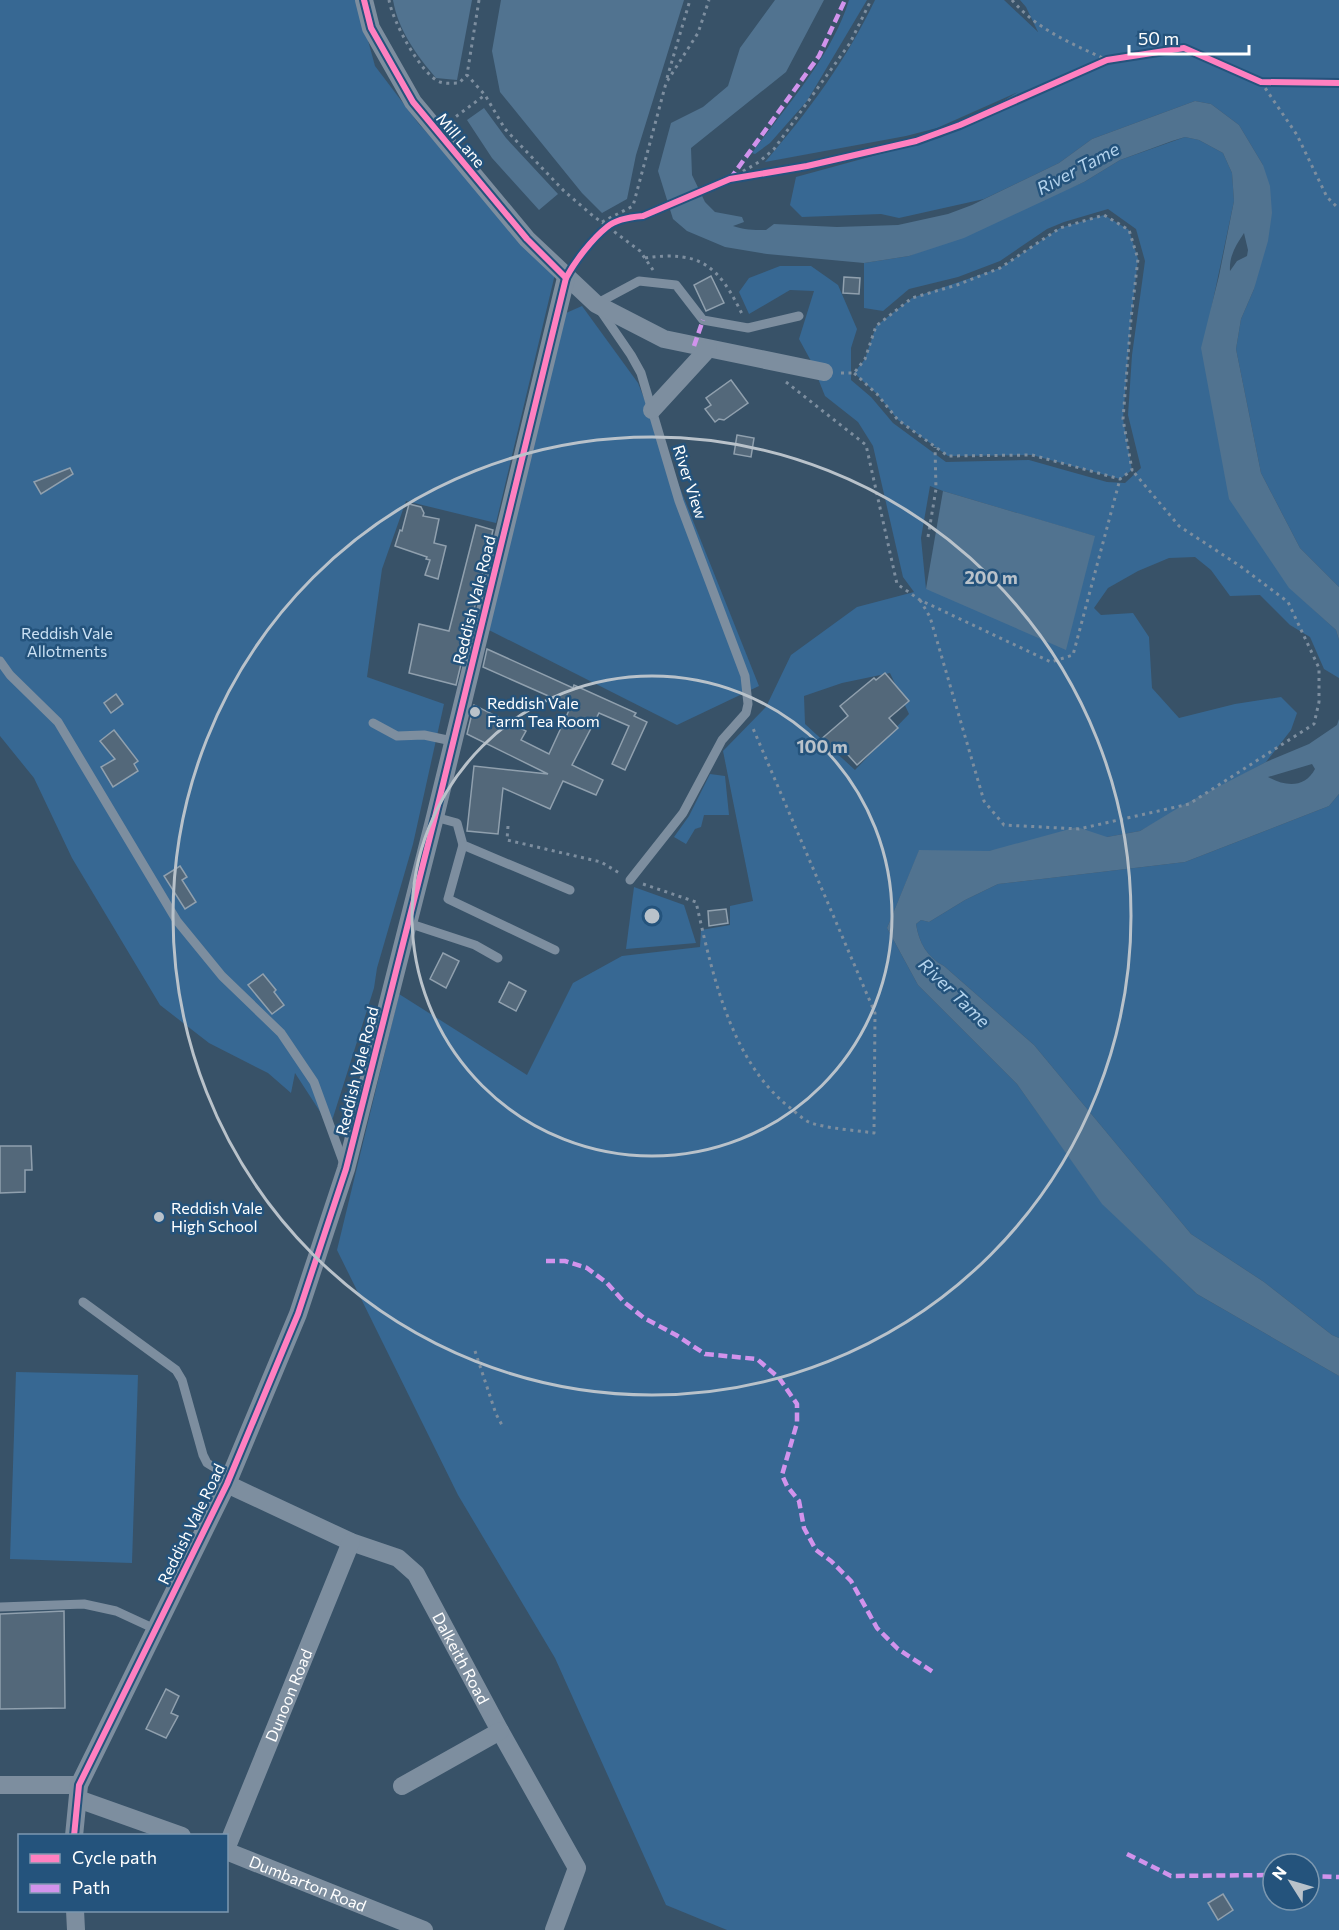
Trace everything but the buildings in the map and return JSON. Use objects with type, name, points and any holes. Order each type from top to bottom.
[{"type":"street","name":"Mill Lane","points":[[364,0],[371,28],[412,102],[527,239],[596,304],[664,339],[824,372]]},
{"type":"street","name":"Reddish Vale Road","points":[[74,1834],[78,1792],[228,1481],[298,1314],[346,1169],[435,817],[566,278]]},
{"type":"street","points":[[652,410],[708,349]]},
{"type":"street","name":"Dalkeith Road","points":[[228,1481],[351,1542],[398,1558],[417,1574],[500,1731],[577,1868],[554,1930]]},
{"type":"street","name":"Dunoon Road","points":[[228,1845],[351,1542]]},
{"type":"street","points":[[402,1786],[500,1731]]},
{"type":"street","points":[[0,1785],[78,1792],[177,1834]]},
{"type":"street","name":"Dumbarton Road","points":[[228,1851],[424,1930]]},
{"type":"street","points":[[75,1912],[75,1930]]},
{"type":"lane","points":[[596,304],[639,281],[676,285],[703,320],[748,328],[799,316]]},
{"type":"lane","name":"River View","points":[[596,304],[632,355],[641,373],[679,501],[745,676],[748,704],[746,713]]},
{"type":"lane","points":[[0,661],[10,675],[58,722],[177,921],[222,976],[281,1033],[314,1082],[346,1169]]},
{"type":"lane","points":[[630,880],[683,813],[722,740],[746,713]]},
{"type":"lane","points":[[373,723],[397,736],[424,735],[452,741]]},
{"type":"lane","points":[[435,817],[457,823],[463,844],[448,898],[555,950]]},
{"type":"lane","points":[[463,844],[570,890]]},
{"type":"lane","points":[[408,923],[475,945],[498,958]]},
{"type":"lane","points":[[83,1302],[176,1370],[182,1380],[203,1455],[207,1462],[228,1481]]},
{"type":"lane","points":[[0,1607],[84,1604],[116,1611],[155,1629]]},
{"type":"path","points":[[389,0],[410,50],[431,77],[441,82],[459,83],[467,75],[479,0]]},
{"type":"path","points":[[602,222],[633,206],[690,0]]},
{"type":"path","points":[[666,83],[698,33],[709,0]]},
{"type":"path","points":[[730,179],[759,162],[774,149],[849,43],[871,0]]},
{"type":"path","points":[[1012,0],[1024,15],[1050,33],[1110,60]]},
{"type":"path","points":[[1096,65],[1110,60]]},
{"type":"path","points":[[467,75],[485,95],[505,129],[564,191],[640,251],[662,284]]},
{"type":"path","points":[[1250,78],[1261,82],[1339,83]]},
{"type":"path","points":[[1261,82],[1297,135],[1328,197],[1339,209]]},
{"type":"path","points":[[436,131],[485,95]]},
{"type":"path","points":[[730,179],[752,175]]},
{"type":"path","points":[[854,373],[865,359],[876,326],[912,298],[957,285],[1000,268],[1060,228],[1104,215],[1129,230],[1138,259],[1123,419],[1132,470],[1179,526],[1240,566],[1287,602],[1319,668],[1319,702],[1314,724],[1189,804],[1079,829],[1004,825],[984,801],[930,617],[920,600]]},
{"type":"path","points":[[645,258],[668,255],[691,257],[709,266],[732,293],[748,328]]},
{"type":"path","points":[[824,372],[854,373],[877,394],[898,420],[948,456],[1032,455],[1120,479]]},
{"type":"path","points":[[784,380],[866,445],[897,584],[920,600],[1051,662],[1073,655],[1120,479],[1132,470]]},
{"type":"path","points":[[928,537],[936,489],[935,447]]},
{"type":"path","points":[[508,826],[507,840],[601,862],[630,880],[696,902],[716,984],[744,1052],[763,1080],[779,1099],[809,1122],[874,1133],[875,1012],[746,713]]},
{"type":"path","points":[[475,1351],[496,1414],[503,1427]]},
{"type":"green space","name":"Reddish Vale Allotments","points":[[0,0],[357,0],[375,66],[419,124],[555,274],[496,523],[406,501],[382,569],[367,677],[444,704],[413,844],[377,968],[374,988],[330,1127],[295,1073],[291,1093],[268,1073],[209,1043],[160,1005],[72,858],[34,778],[0,736]]},
{"type":"green space","points":[[849,0],[867,0],[807,101],[770,143],[755,154],[752,153],[820,61]]},
{"type":"green space","points":[[875,0],[1004,0],[1038,32],[1020,0],[1339,0],[1339,587],[1300,548],[1261,473],[1236,349],[1241,319],[1254,289],[1263,165],[1239,125],[1211,104],[1195,101],[1092,139],[1059,163],[984,199],[899,218],[881,214],[802,217],[790,205],[796,177],[942,137],[1018,92],[937,128],[906,136],[765,162],[826,84]]},
{"type":"green space","points":[[1185,137],[1199,140],[1223,153],[1232,173],[1234,201],[1211,310],[1290,588],[1336,630],[1339,640],[1339,678],[1324,669],[1310,637],[1290,625],[1260,595],[1230,596],[1211,570],[1195,557],[1169,558],[1138,571],[1108,588],[1094,608],[1101,615],[1133,613],[1149,637],[1152,688],[1179,718],[1235,704],[1281,697],[1297,713],[1291,730],[1266,762],[1140,831],[989,851],[919,851],[887,928],[918,985],[1017,1084],[1103,1204],[1197,1294],[1339,1376],[1339,1930],[727,1930],[666,1905],[555,1658],[458,1495],[337,1250],[399,994],[527,1075],[573,983],[622,956],[700,947],[701,930],[730,925],[730,906],[753,901],[723,751],[766,707],[791,655],[857,607],[914,592],[903,577],[873,446],[858,422],[825,396],[799,339],[814,291],[790,290],[749,314],[739,292],[749,278],[780,266],[811,266],[838,285],[857,329],[851,348],[851,380],[871,397],[893,423],[946,462],[1029,460],[1107,482],[1125,483],[1141,468],[1128,415],[1132,355],[1145,261],[1136,229],[1108,209],[1047,229],[1000,261],[958,277],[909,289],[883,311],[864,308],[864,263],[909,256],[1084,182],[1120,160]],"holes":[[[930,486],[1094,536],[926,589],[921,538]],[[890,673],[909,714],[855,770],[805,724],[804,696],[842,683]]]},
{"type":"green space","points":[[1104,215],[1129,230],[1138,259],[1123,419],[1132,470],[1120,479],[1032,455],[948,456],[898,420],[877,394],[854,373],[865,359],[876,326],[912,298],[1000,268],[1060,228]]},
{"type":"green space","points":[[582,306],[638,383],[759,686],[677,725],[485,628],[566,313]]},
{"type":"green space","points":[[710,774],[725,776],[729,815],[704,815],[701,827],[695,829],[686,844],[674,837],[689,816]]},
{"type":"green space","points":[[1339,794],[1339,1338],[1264,1282],[1191,1234],[1034,1045],[928,954],[919,937],[916,924],[921,920],[929,922],[965,900],[998,884],[1185,862],[1329,806]]},
{"type":"green space","points":[[634,887],[684,905],[696,943],[626,949]]},
{"type":"green space","points":[[16,1372],[138,1375],[132,1563],[10,1559]]},
{"type":"water","points":[[393,0],[472,0],[457,80],[436,78],[429,70],[415,52],[404,32]]},
{"type":"water","points":[[501,0],[684,0],[636,155],[627,199],[602,213],[582,193],[500,92],[492,51]]},
{"type":"water","name":"River Tame","points":[[775,0],[824,0],[786,72],[691,148],[692,175],[705,202],[715,212],[742,217],[744,222],[733,226],[746,229],[766,230],[774,224],[837,227],[898,225],[948,214],[972,205],[1059,163],[1092,139],[1195,101],[1211,104],[1239,125],[1263,165],[1270,186],[1272,213],[1268,241],[1254,289],[1241,319],[1236,349],[1261,473],[1300,548],[1339,587],[1339,640],[1336,630],[1289,588],[1229,499],[1201,348],[1234,201],[1232,173],[1223,153],[1199,140],[1185,137],[1172,141],[1120,160],[1084,182],[964,238],[909,256],[864,263],[767,254],[725,247],[687,231],[673,219],[658,171],[671,123],[703,107],[728,86],[740,48]],"holes":[[[1244,233],[1247,256],[1237,261],[1230,271],[1232,256]]]},
{"type":"water","points":[[484,108],[506,138],[558,194],[539,210],[492,158],[467,120]]},
{"type":"water","points":[[943,491],[1095,536],[1066,650],[926,589]]},
{"type":"water","name":"River Tame","points":[[1339,719],[1339,794],[1329,806],[1185,862],[998,884],[965,900],[929,922],[921,920],[916,924],[919,937],[928,954],[1034,1045],[1191,1234],[1264,1282],[1339,1338],[1339,1376],[1197,1294],[1102,1204],[1017,1084],[918,985],[887,928],[919,850],[989,851],[1077,827],[1107,837],[1140,831],[1183,805],[1266,762],[1309,744],[1337,725]],"holes":[[[1312,764],[1315,769],[1306,780],[1300,783],[1282,783],[1268,777]]]},
{"type":"marked path","points":[[730,179],[819,56],[845,0]]},
{"type":"marked path","points":[[694,346],[703,320]]},
{"type":"marked path","points":[[546,1261],[565,1261],[587,1268],[607,1283],[624,1302],[644,1318],[705,1354],[757,1359],[779,1378],[797,1404],[797,1423],[782,1475],[787,1486],[799,1501],[804,1528],[816,1550],[851,1581],[877,1628],[898,1649],[933,1672]]},
{"type":"marked path","points":[[1127,1854],[1171,1876],[1261,1875]]},
{"type":"marked path","points":[[1321,1876],[1339,1877]]},
{"type":"cycle path","points":[[364,0],[371,28],[413,102],[527,239],[566,278]]},
{"type":"cycle path","points":[[74,1834],[79,1785],[227,1484],[298,1314],[346,1169],[435,817],[566,278],[579,258],[601,232],[619,220],[643,216],[730,179],[807,166],[916,141],[960,125],[1107,60],[1184,48],[1261,82],[1339,83]]},
{"type":"place","name":"Reddish Vale Farm Tea Room","points":[[475,712]]},
{"type":"place","name":"Reddish Vale High School","points":[[159,1217]]}]
